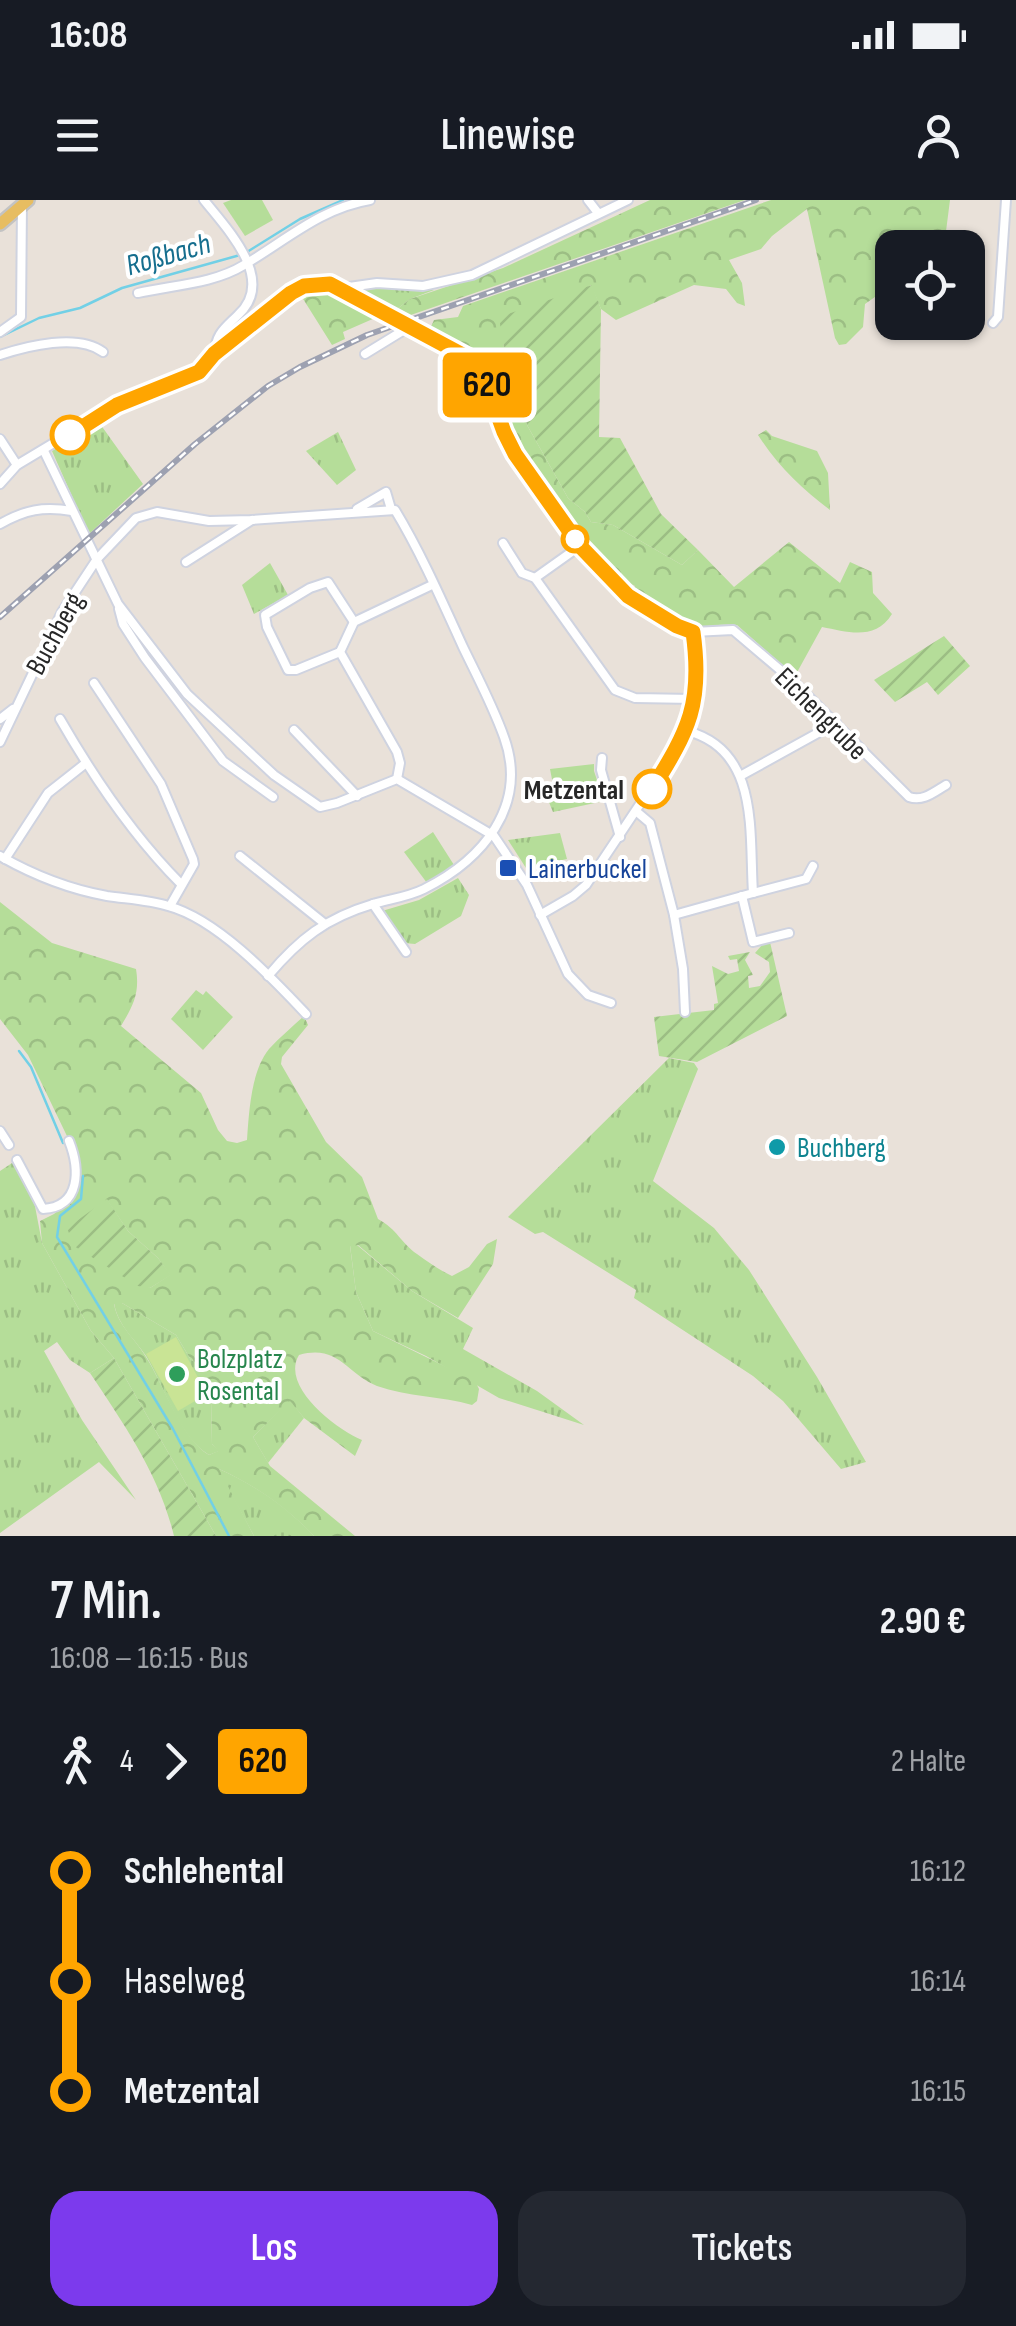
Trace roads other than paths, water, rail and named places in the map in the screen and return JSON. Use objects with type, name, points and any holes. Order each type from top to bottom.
[{"type":"main road","points":[[0,224],[25,202]]},
{"type":"street","points":[[204,200],[238,245],[253,281],[251,298],[219,334],[214,354]]},
{"type":"street","points":[[138,294],[200,281],[246,261],[333,211],[370,200]]},
{"type":"street","points":[[588,200],[598,213]]},
{"type":"street","points":[[0,484],[17,465],[117,405],[199,372],[214,354],[298,288],[377,283],[423,286],[472,275],[628,200]]},
{"type":"street","points":[[993,323],[999,308],[1006,200]]},
{"type":"street","points":[[0,332],[22,316],[25,202]]},
{"type":"street","points":[[1004,214],[1016,223]]},
{"type":"street","points":[[342,288],[368,306],[476,362],[515,454],[580,546],[628,596],[693,632],[696,670],[687,731],[586,884],[540,914]]},
{"type":"street","points":[[365,354],[410,327]]},
{"type":"street","points":[[0,355],[24,348],[70,344],[97,347],[103,352]]},
{"type":"street","points":[[0,438],[17,465]]},
{"type":"street","points":[[44,451],[124,624],[144,658],[223,761],[274,797]]},
{"type":"street","points":[[353,511],[386,492],[391,509]]},
{"type":"street","points":[[0,524],[33,509],[72,511]]},
{"type":"street","points":[[97,559],[136,518],[146,514],[210,521],[391,509],[397,513],[505,738],[509,795],[494,836],[438,882],[414,894],[373,904],[301,938],[268,976]]},
{"type":"street","points":[[186,562],[252,520]]},
{"type":"street","points":[[504,544],[522,573],[535,578],[614,690],[635,698],[694,698]]},
{"type":"street","points":[[535,578],[580,546]]},
{"type":"street","name":"Buchberg","points":[[0,742],[62,612],[97,559]]},
{"type":"street","points":[[354,622],[328,582],[310,588],[266,615],[267,626],[288,670],[296,670],[340,652],[354,622],[432,585]]},
{"type":"street","points":[[118,604],[187,694],[274,775],[320,807],[397,780]]},
{"type":"street","name":"Eichengrube","points":[[693,632],[734,630],[836,723],[909,797],[916,800],[946,784]]},
{"type":"street","points":[[340,652],[397,752],[397,780]]},
{"type":"street","points":[[94,683],[161,784],[193,859],[194,864],[170,906]]},
{"type":"street","name":"Buchberg","points":[[0,719],[13,709]]},
{"type":"street","points":[[60,719],[136,834],[181,884]]},
{"type":"street","points":[[742,775],[836,723]]},
{"type":"street","points":[[294,730],[357,796]]},
{"type":"street","points":[[687,731],[724,748],[742,775],[753,893]]},
{"type":"street","points":[[602,758],[600,770],[620,837]]},
{"type":"street","points":[[86,763],[48,793],[2,858],[69,888],[170,906],[214,930],[306,1014]]},
{"type":"street","points":[[397,780],[494,836],[520,873],[568,974],[588,995],[611,1004]]},
{"type":"street","points":[[637,812],[650,823],[674,916],[686,1012]]},
{"type":"street","points":[[240,856],[325,924]]},
{"type":"street","points":[[674,916],[806,879],[814,866]]},
{"type":"street","points":[[742,896],[753,942],[789,933]]},
{"type":"street","points":[[373,904],[406,952]]},
{"type":"street","points":[[0,1131],[9,1145]]},
{"type":"street","points":[[17,1160],[43,1210],[55,1208],[74,1190],[76,1166],[69,1141]]},
{"type":"waterway","name":"Roßbach","points":[[247,252],[300,219],[343,200]]},
{"type":"waterway","name":"Roßbach","points":[[0,337],[39,318],[80,308],[122,288],[240,255]]},
{"type":"waterway","points":[[19,1051],[31,1067],[63,1143]]},
{"type":"waterway","points":[[83,1176],[81,1199],[60,1216],[57,1237],[173,1429],[229,1536]]},
{"type":"railway","points":[[0,617],[195,444],[268,386],[300,367],[367,335],[756,200]]},
{"type":"place","name":"Metzental","points":[[652,789]]},
{"type":"place","name":"Lainerbuckel","points":[[508,868]]},
{"type":"place","name":"Buchberg","points":[[777,1147]]},
{"type":"place","name":"Bolzplatz Rosental","points":[[177,1374]]}]
